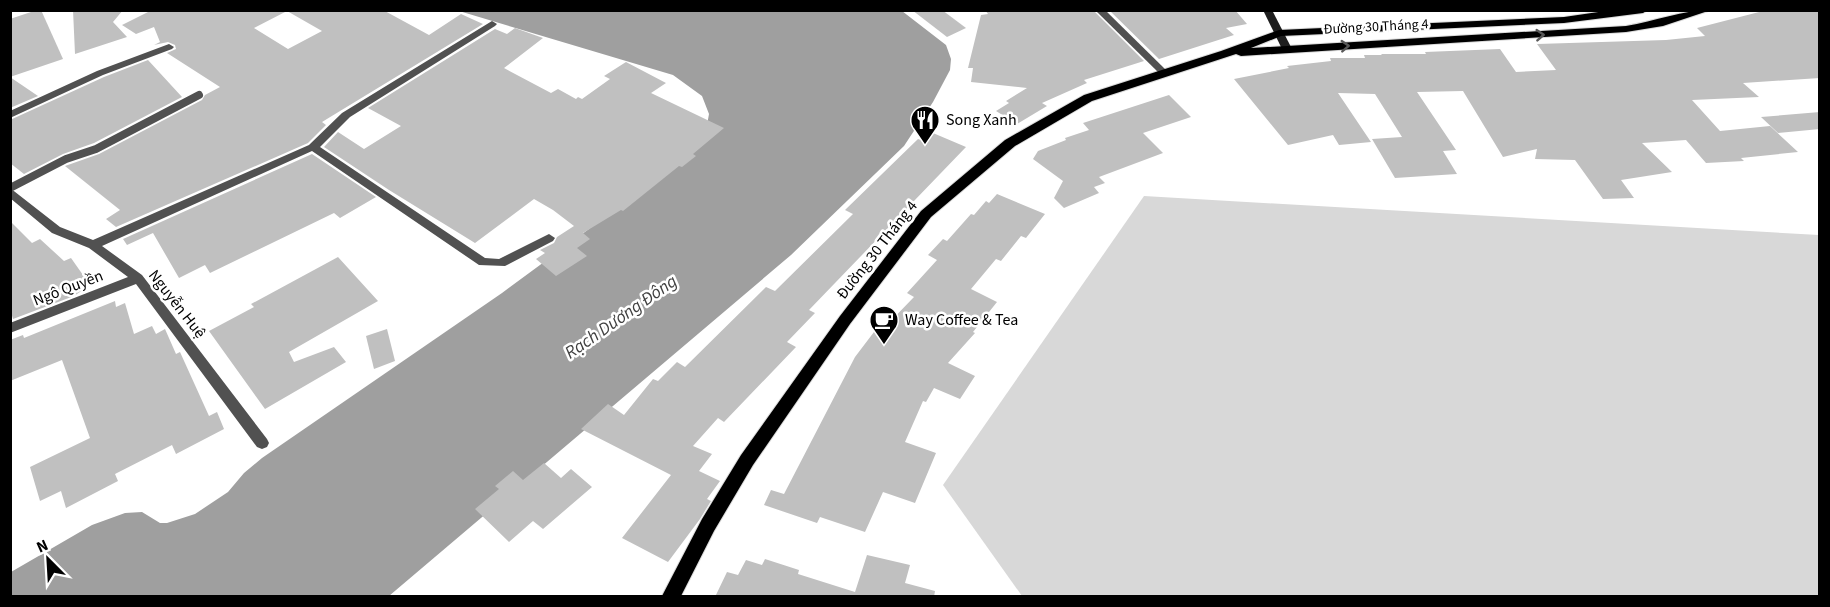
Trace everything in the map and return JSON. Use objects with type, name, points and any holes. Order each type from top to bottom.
[{"type":"main road","points":[[1267,10],[1287,49]]},
{"type":"main road","name":"Đường 30 Tháng 4","points":[[671,597],[708,525],[747,460],[845,320],[926,214],[1010,143],[1088,98],[1225,54],[1279,33],[1564,20],[1644,10]]},
{"type":"main road","points":[[1644,10],[1659,24]]},
{"type":"main road","name":"Đường 30 Tháng 4","points":[[1225,54],[1626,29],[1659,24],[1706,10]]},
{"type":"main road","points":[[1468,24],[1479,38]]},
{"type":"street","points":[[1099,10],[1164,73]]},
{"type":"street","points":[[93,245],[313,147],[346,115],[492,24]]},
{"type":"street","points":[[10,115],[100,73],[170,47]]},
{"type":"street","points":[[313,147],[483,262],[501,262],[549,238]]},
{"type":"street","name":"Nguyễn Huệ","points":[[10,190],[56,230],[93,245],[138,279],[262,443]]},
{"type":"street","name":"Ngô Quyền","points":[[10,328],[138,279]]},
{"type":"lane","points":[[10,190],[66,159],[96,149],[199,95]]},
{"type":"shaded area","points":[[1144,196],[1819,235],[1819,596],[1022,596],[943,485]]},
{"type":"water","name":"Rạch Dương Đông","points":[[459,11],[902,11],[946,45],[951,59],[950,70],[933,102],[904,146],[791,255],[389,596],[11,596],[11,572],[92,525],[125,513],[142,512],[160,523],[167,523],[195,514],[228,492],[244,473],[262,458],[502,293],[669,170],[707,125],[709,114],[702,96],[673,75]]},
{"type":"building","points":[[41,10],[63,59],[10,77],[10,19]]},
{"type":"building","points":[[73,10],[123,10],[113,22],[127,37],[75,54]]},
{"type":"building","points":[[152,10],[383,10],[429,35],[461,14],[483,24],[322,122],[326,125],[308,143],[116,227],[106,219],[120,210],[65,166],[99,154],[202,100],[205,95],[220,87],[167,53],[176,49],[175,45],[168,42],[154,45],[160,42],[154,27],[136,34],[122,25]],"holes":[[[287,11],[322,31],[288,49],[254,28]]]},
{"type":"building","points":[[912,10],[942,10],[966,28],[947,37]]},
{"type":"building","points":[[985,10],[1093,10],[1144,61],[1084,80],[1087,83],[1042,103],[1047,106],[1017,124],[996,111],[1009,103],[1006,101],[1027,88],[971,82],[973,68],[968,68],[981,15],[988,14]]},
{"type":"building","points":[[1109,10],[1235,10],[1247,24],[1226,28],[1234,35],[1159,59]]},
{"type":"building","points":[[1820,10],[1820,78],[1743,83],[1759,97],[1692,100],[1720,131],[1770,126],[1798,152],[1741,158],[1744,161],[1706,163],[1686,140],[1642,143],[1672,172],[1621,180],[1634,198],[1603,199],[1575,160],[1535,159],[1537,149],[1503,157],[1463,91],[1417,92],[1456,150],[1443,151],[1457,174],[1395,178],[1372,139],[1402,137],[1375,94],[1338,93],[1371,142],[1339,145],[1333,135],[1288,145],[1234,79],[1289,68],[1287,66],[1331,61],[1330,58],[1365,58],[1364,55],[1500,49],[1516,72],[1556,70],[1537,44],[1666,40],[1705,36],[1697,28],[1763,11]]},
{"type":"building","points":[[515,28],[543,38],[504,68],[551,93],[558,89],[576,99],[578,97],[582,99],[610,79],[604,76],[626,62],[666,83],[651,93],[724,128],[693,154],[696,156],[682,167],[679,166],[623,211],[621,210],[583,233],[590,239],[577,248],[587,256],[556,276],[536,259],[545,253],[540,250],[554,243],[557,237],[574,226],[534,199],[475,243],[324,147],[338,132],[364,149],[401,126],[368,108],[495,29],[507,34]]},
{"type":"building","points":[[148,60],[182,97],[94,143],[63,154],[24,174],[10,163],[10,120],[104,77]]},
{"type":"building","points":[[10,77],[38,96],[10,108]]},
{"type":"building","points":[[1169,95],[1191,117],[1143,133],[1163,153],[1099,177],[1105,183],[1094,187],[1099,193],[1064,208],[1054,198],[1063,181],[1033,159],[1038,151],[1089,130],[1083,123]]},
{"type":"building","points":[[1820,112],[1820,129],[1778,133],[1761,117]]},
{"type":"building","points":[[933,133],[966,147],[809,310],[815,313],[787,342],[796,347],[724,422],[718,418],[693,446],[712,454],[699,471],[720,481],[707,499],[711,501],[700,519],[668,562],[622,538],[671,475],[581,429],[608,404],[624,415],[653,379],[658,381],[677,362],[685,367],[766,287],[775,291],[853,214],[845,210],[918,139],[924,141]]},
{"type":"building","points":[[312,154],[376,197],[340,218],[334,213],[210,273],[205,265],[179,278],[153,233],[127,245],[123,239]]},
{"type":"building","points":[[997,194],[1045,214],[1026,238],[1021,236],[1001,261],[996,259],[971,289],[997,302],[973,332],[975,333],[948,363],[975,376],[960,399],[934,388],[926,402],[923,401],[905,442],[936,453],[915,503],[883,492],[865,532],[820,517],[817,523],[764,505],[771,490],[784,494],[855,357],[877,328],[882,330],[914,297],[907,293],[937,260],[928,255],[943,239],[947,241],[971,214],[974,215],[986,201],[989,203]]},
{"type":"building","points":[[10,221],[32,243],[40,239],[64,261],[71,258],[90,285],[74,296],[13,319],[10,309]]},
{"type":"building","points":[[338,257],[378,301],[289,352],[294,362],[334,347],[346,362],[265,409],[209,331],[254,307],[251,304]]},
{"type":"building","points":[[115,301],[116,307],[125,303],[134,334],[152,326],[156,334],[165,329],[176,354],[180,352],[209,416],[217,412],[224,429],[176,454],[172,445],[115,474],[118,481],[66,508],[61,491],[40,501],[30,467],[90,438],[62,360],[10,381],[10,340],[23,335],[24,338]]},
{"type":"building","points":[[387,329],[395,361],[374,369],[366,336]]},
{"type":"building","points":[[544,463],[561,478],[571,469],[592,487],[543,529],[533,521],[509,542],[475,509],[499,489],[495,486],[513,471],[523,480]]},
{"type":"building","points":[[867,555],[910,565],[905,583],[935,591],[934,597],[715,597],[727,572],[738,575],[746,560],[762,565],[765,559],[799,570],[798,574],[855,592]]},
{"type":"place","name":"Song Xanh","points":[[925,146]]},
{"type":"place","name":"Way Coffee & Tea","points":[[884,346]]}]
